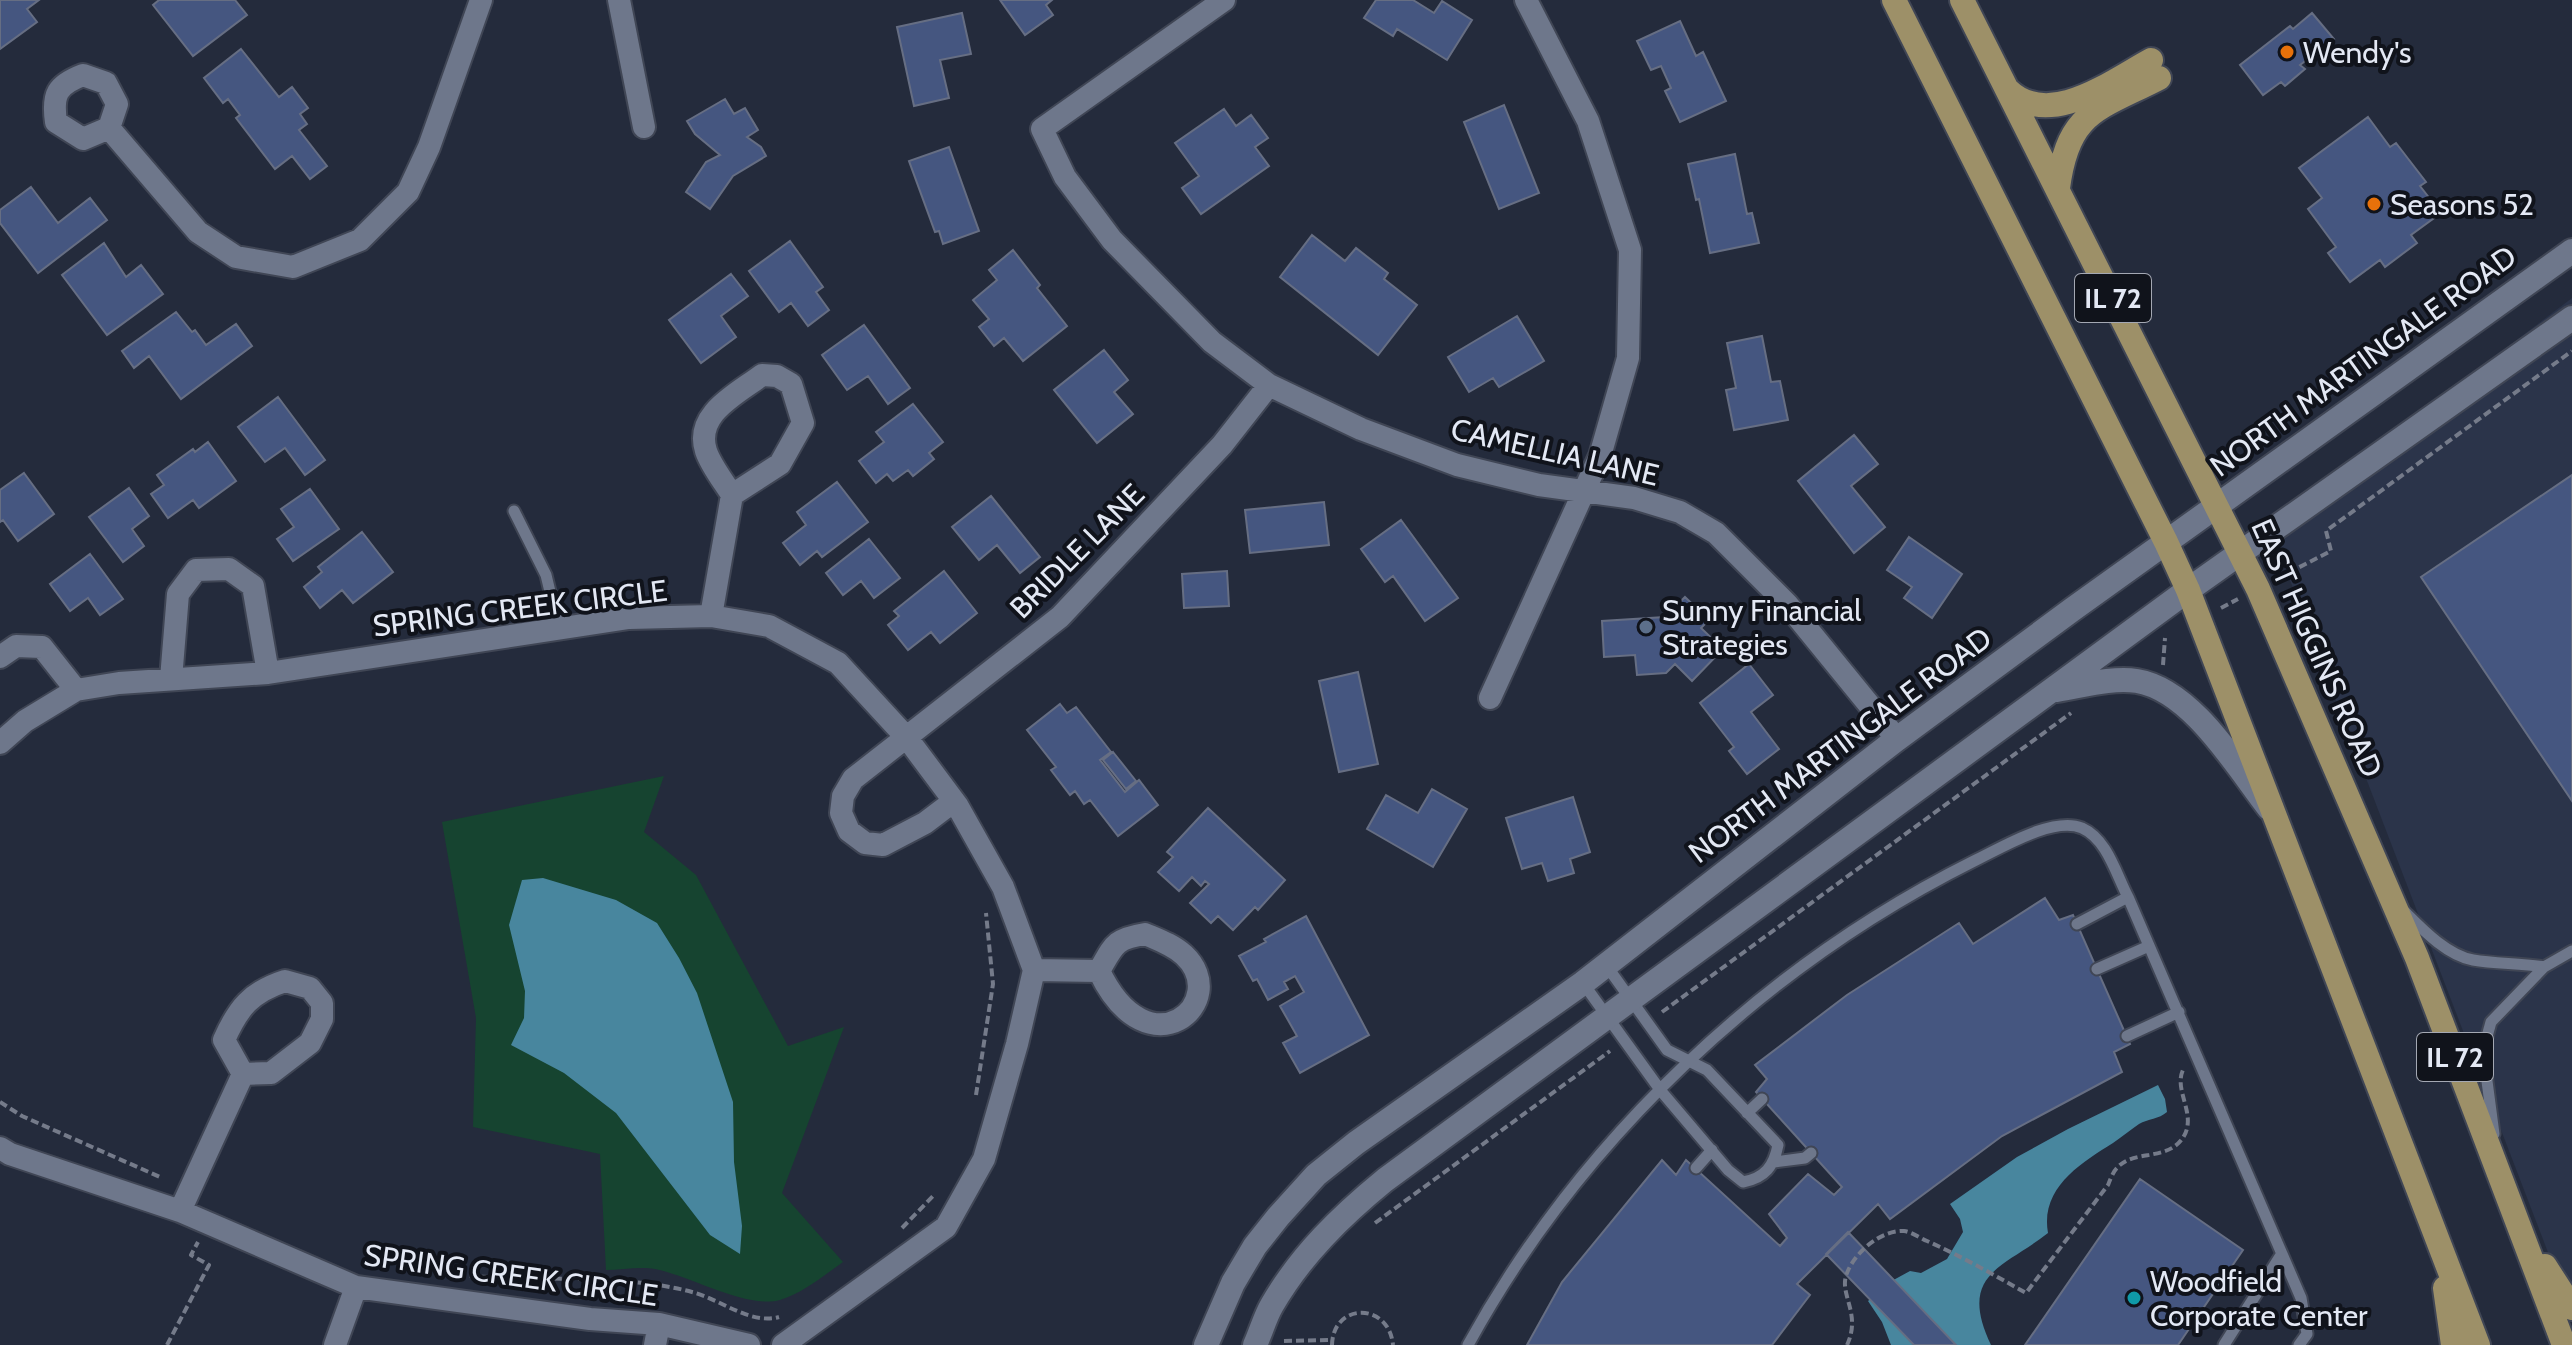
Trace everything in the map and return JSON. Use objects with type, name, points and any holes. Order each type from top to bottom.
[{"type":"main road","name":"IL 72","points":[[1894,0],[2188,590],[2478,1345]]},
{"type":"main road","name":"EAST HIGGINS ROAD","points":[[1962,0],[2241,552],[2390,895],[2564,1345]]},
{"type":"main road","points":[[2008,90],[2030,103],[2049,105],[2071,102],[2155,69],[2085,118],[2072,134],[2062,157],[2058,188]]},
{"type":"main road","points":[[2516,1220],[2572,1308]]},
{"type":"main road","points":[[2438,1242],[2453,1345]]},
{"type":"street","points":[[109,128],[198,232],[236,257],[293,267],[360,240],[408,192],[429,147],[481,0]]},
{"type":"street","points":[[619,0],[644,127]]},
{"type":"street","name":"CAMELLIA LANE","points":[[1224,0],[1042,129],[1065,177],[1112,240],[1212,342],[1269,385],[1361,429],[1457,465],[1539,485],[1634,498],[1680,512],[1716,533],[1787,604],[1897,739]]},
{"type":"street","points":[[1490,698],[1600,456],[1628,358],[1630,250],[1588,121],[1526,0]]},
{"type":"street","name":"NORTH MARTINGALE ROAD","points":[[1206,1345],[1233,1283],[1255,1246],[1316,1175],[1356,1143],[1583,983],[1897,739],[2572,251]]},
{"type":"street","points":[[1255,1345],[1272,1305],[1316,1242],[1354,1205],[2188,590],[2572,318]]},
{"type":"street","points":[[711,616],[732,495],[706,450],[706,427],[710,415],[762,375],[777,376],[791,384],[803,423],[780,464],[732,495]]},
{"type":"street","name":"BRIDLE LANE","points":[[954,801],[925,823],[883,845],[865,843],[849,831],[841,813],[843,796],[853,779],[1060,617],[1222,445],[1269,385]]},
{"type":"street","points":[[171,679],[178,594],[196,570],[229,569],[253,586],[268,673]]},
{"type":"street","name":"SPRING CREEK CIRCLE","points":[[0,743],[25,721],[76,690],[171,679],[268,673],[629,618],[711,616],[769,626],[838,663],[907,738],[954,801],[1003,887],[1034,970]]},
{"type":"street","points":[[0,657],[16,646],[42,647],[76,690]]},
{"type":"street","points":[[2051,691],[2136,681],[2165,691],[2205,725],[2275,816]]},
{"type":"street","points":[[1145,934],[1175,948],[1187,958],[1197,975],[1199,991],[1187,1014],[1175,1023],[1157,1026],[1121,1006],[1109,993],[1099,971],[1122,938],[1145,934]]},
{"type":"street","points":[[783,1345],[946,1227],[984,1159],[1017,1044],[1034,970],[1099,971]]},
{"type":"street","points":[[285,981],[310,988],[322,1003],[322,1019],[310,1043],[271,1073],[243,1074],[224,1040],[237,1012],[268,986],[285,981]]},
{"type":"street","points":[[184,1200],[243,1074]]},
{"type":"street","name":"SPRING CREEK CIRCLE","points":[[3,1156],[184,1200],[209,1223],[356,1287],[590,1319],[657,1335],[749,1345]]},
{"type":"street","points":[[335,1345],[356,1287]]},
{"type":"lane","points":[[514,511],[546,575],[559,629]]},
{"type":"lane","points":[[1468,1345],[1508,1276],[1553,1213],[1622,1129],[1726,1026],[1806,963],[1869,920],[1961,868],[2030,835],[2062,825],[2078,826],[2093,834],[2103,845],[2128,897],[2301,1298],[2307,1334],[2299,1345]]},
{"type":"lane","points":[[2390,895],[2422,930],[2470,960],[2544,967]]},
{"type":"lane","points":[[2077,924],[2128,897]]},
{"type":"lane","points":[[2097,969],[2149,946]]},
{"type":"lane","points":[[2500,1174],[2483,1051],[2491,1022],[2544,967],[2572,951]]},
{"type":"lane","points":[[1583,983],[1661,1091],[1712,1150],[1743,1182],[1759,1179],[1774,1162],[1778,1145],[1707,1070],[1667,1050],[1606,965]]},
{"type":"lane","points":[[2127,1036],[2179,1012]]},
{"type":"lane","points":[[1747,1113],[1762,1099]]},
{"type":"lane","points":[[1696,1168],[1712,1150]]},
{"type":"lane","points":[[1774,1162],[1805,1158],[1811,1153]]},
{"type":"lane","points":[[2224,1345],[2281,1255]]},
{"type":"path","points":[[2305,564],[2331,551],[2326,531],[2572,351]]},
{"type":"path","points":[[2163,669],[2165,637]]},
{"type":"path","points":[[1647,1023],[2076,710]]},
{"type":"path","points":[[975,1098],[993,984],[987,916],[983,905]]},
{"type":"path","points":[[1368,1228],[1624,1040]]},
{"type":"path","points":[[1847,1345],[1853,1319],[1845,1281],[1847,1271],[1868,1244],[1887,1234],[1906,1231],[1952,1252],[2026,1293],[2108,1185],[2117,1167],[2133,1157],[2152,1156],[2174,1146],[2184,1137],[2188,1125],[2179,1078],[2182,1069],[2198,1057]]},
{"type":"path","points":[[0,1102],[184,1200]]},
{"type":"path","points":[[900,1229],[940,1188]]},
{"type":"path","points":[[167,1345],[209,1265],[191,1255],[209,1223]]},
{"type":"path","points":[[452,1275],[633,1283],[692,1292],[765,1321],[781,1317]]},
{"type":"path","points":[[1284,1333],[1280,1343],[1332,1343],[1340,1321],[1359,1312],[1370,1313],[1387,1325],[1393,1345]]},
{"type":"shaded area","points":[[2572,298],[2572,1315],[2270,528]]},
{"type":"shaded area","points":[[543,878],[616,900],[657,923],[679,958],[697,993],[733,1102],[734,1162],[742,1226],[740,1254],[710,1235],[616,1113],[564,1073],[511,1045],[524,1018],[525,991],[509,925],[522,880]]},
{"type":"shaded area","points":[[2158,1085],[2167,1112],[2139,1124],[2076,1168],[2050,1203],[2048,1233],[2002,1265],[1982,1287],[1979,1302],[1991,1345],[1891,1345],[1882,1322],[1868,1301],[1888,1283],[1910,1271],[1921,1273],[1947,1259],[1963,1232],[1960,1219],[1950,1204],[2017,1157]]},
{"type":"green space","points":[[664,776],[644,832],[696,875],[788,1046],[844,1027],[782,1193],[843,1262],[805,1289],[780,1300],[751,1300],[655,1269],[606,1270],[600,1154],[473,1127],[476,1018],[442,822]]},
{"type":"building","points":[[0,0],[39,0],[27,9],[37,22],[0,49]]},
{"type":"building","points":[[159,0],[235,0],[247,15],[193,56],[153,5]]},
{"type":"building","points":[[1000,0],[1052,0],[1046,5],[1053,15],[1025,35]]},
{"type":"building","points":[[1376,0],[1413,0],[1434,13],[1442,1],[1472,20],[1447,60],[1397,29],[1393,36],[1364,18]]},
{"type":"building","points":[[962,13],[971,54],[940,60],[949,98],[914,106],[897,27]]},
{"type":"building","name":"Wendy's","points":[[2312,13],[2334,39],[2300,65],[2305,69],[2285,86],[2281,82],[2263,95],[2240,65]]},
{"type":"building","points":[[1680,21],[1696,56],[1703,52],[1726,101],[1680,122],[1665,91],[1671,88],[1661,66],[1651,70],[1637,41]]},
{"type":"building","points":[[241,49],[279,97],[292,87],[308,108],[300,114],[307,124],[299,130],[327,166],[310,179],[292,156],[275,169],[236,118],[240,115],[228,99],[223,103],[204,78]]},
{"type":"building","points":[[725,99],[734,114],[745,108],[758,130],[747,137],[761,147],[766,156],[733,176],[710,209],[686,192],[706,162],[720,155],[695,134],[687,121]]},
{"type":"building","points":[[1504,105],[1539,193],[1499,209],[1464,122]]},
{"type":"building","points":[[1224,109],[1236,126],[1251,115],[1268,138],[1255,147],[1269,166],[1201,214],[1182,188],[1199,176],[1175,143]]},
{"type":"building","name":"Seasons 52","points":[[2368,117],[2390,147],[2396,143],[2426,182],[2420,186],[2441,213],[2411,235],[2417,243],[2385,267],[2380,260],[2350,282],[2328,253],[2336,247],[2308,209],[2322,198],[2299,168]]},
{"type":"building","points":[[949,147],[979,231],[943,244],[939,231],[935,232],[909,161]]},
{"type":"building","points":[[1735,154],[1747,214],[1752,213],[1759,243],[1710,253],[1688,164]]},
{"type":"building","points":[[31,187],[58,223],[90,198],[107,220],[38,273],[0,223],[0,210]]},
{"type":"building","points":[[1312,235],[1345,261],[1356,248],[1388,273],[1384,279],[1417,305],[1378,355],[1280,277]]},
{"type":"building","points":[[790,241],[823,287],[816,292],[829,310],[808,326],[791,303],[779,312],[749,271]]},
{"type":"building","points":[[104,243],[126,277],[141,265],[163,294],[107,335],[62,275]]},
{"type":"building","points":[[1013,250],[1040,285],[1037,288],[1067,326],[1023,361],[1004,338],[994,346],[979,327],[989,319],[973,300],[997,280],[989,270]]},
{"type":"building","points":[[731,274],[748,296],[721,316],[736,337],[701,363],[669,320]]},
{"type":"building","points":[[176,312],[206,345],[236,324],[252,346],[181,399],[149,356],[134,368],[122,351]]},
{"type":"building","points":[[1517,316],[1544,361],[1499,387],[1493,378],[1469,392],[1448,357]]},
{"type":"building","points":[[864,325],[910,388],[888,404],[868,376],[847,390],[822,355]]},
{"type":"building","points":[[1762,336],[1771,382],[1780,381],[1788,420],[1734,430],[1726,390],[1736,388],[1727,343]]},
{"type":"building","points":[[1104,350],[1128,380],[1114,392],[1133,414],[1097,443],[1054,390]]},
{"type":"building","points":[[278,397],[325,460],[305,475],[285,448],[265,462],[238,427]]},
{"type":"building","points":[[913,404],[943,442],[929,453],[934,459],[913,476],[908,470],[893,481],[887,474],[876,483],[859,461],[884,442],[876,432]]},
{"type":"building","points":[[1854,435],[1878,464],[1851,486],[1885,527],[1854,553],[1798,481]]},
{"type":"building","points":[[208,442],[236,481],[199,508],[193,500],[168,518],[151,494],[164,485],[157,475]]},
{"type":"building","points":[[24,473],[54,514],[18,541],[3,520],[0,522],[0,490]]},
{"type":"building","points":[[2572,475],[2572,801],[2421,577]]},
{"type":"building","points":[[837,482],[868,522],[822,557],[817,551],[800,565],[783,543],[806,525],[797,512]]},
{"type":"building","points":[[129,488],[149,516],[132,529],[144,546],[123,562],[89,517]]},
{"type":"building","points":[[310,489],[339,529],[293,561],[277,539],[294,527],[281,509]]},
{"type":"building","points":[[991,496],[1040,557],[1020,573],[997,545],[979,560],[952,527]]},
{"type":"building","points":[[1324,502],[1329,545],[1250,553],[1245,510]]},
{"type":"building","points":[[1401,520],[1458,598],[1425,621],[1393,576],[1385,582],[1361,549]]},
{"type":"building","points":[[362,532],[393,572],[353,603],[342,590],[320,608],[304,587],[322,572],[318,567]]},
{"type":"building","points":[[1909,537],[1962,574],[1932,618],[1904,598],[1912,587],[1887,570]]},
{"type":"building","points":[[869,539],[900,578],[874,598],[861,581],[843,595],[826,573]]},
{"type":"building","points":[[90,554],[123,599],[100,615],[88,598],[70,611],[50,584]]},
{"type":"building","points":[[944,571],[977,613],[940,643],[931,632],[908,650],[888,625],[899,616],[894,611]]},
{"type":"building","points":[[1227,571],[1229,606],[1184,608],[1182,574]]},
{"type":"building","points":[[1685,597],[1709,620],[1701,628],[1723,649],[1692,681],[1675,664],[1666,673],[1637,675],[1635,655],[1604,657],[1602,621],[1665,617]]},
{"type":"building","points":[[1749,664],[1773,695],[1751,712],[1779,749],[1747,774],[1729,751],[1734,747],[1700,703]]},
{"type":"building","points":[[1358,672],[1378,764],[1339,772],[1319,681]]},
{"type":"building","points":[[1060,704],[1067,713],[1076,707],[1111,752],[1100,760],[1125,792],[1139,780],[1158,805],[1118,836],[1090,800],[1084,804],[1075,791],[1070,795],[1051,770],[1056,767],[1027,730]]},
{"type":"building","points":[[1113,752],[1136,781],[1126,789],[1103,760]]},
{"type":"building","points":[[1432,789],[1467,809],[1433,867],[1367,829],[1386,795],[1418,813]]},
{"type":"building","points":[[1573,797],[1590,852],[1570,859],[1574,873],[1548,881],[1542,863],[1522,869],[1506,818]]},
{"type":"building","points":[[1208,808],[1285,880],[1258,910],[1255,907],[1233,930],[1218,916],[1211,923],[1190,903],[1209,884],[1205,881],[1201,886],[1192,877],[1179,891],[1158,872],[1173,857],[1167,852]]},
{"type":"building","points":[[2045,898],[2059,920],[2073,915],[2130,1044],[2114,1052],[2122,1072],[2002,1136],[1890,1219],[1878,1204],[1797,1284],[1810,1295],[1772,1345],[1527,1345],[1562,1282],[1662,1160],[1676,1175],[1686,1160],[1780,1246],[1787,1238],[1769,1214],[1808,1174],[1834,1195],[1842,1187],[1756,1092],[1767,1079],[1755,1065],[1847,995],[1959,923],[1973,944]]},
{"type":"building","points":[[1306,916],[1369,1035],[1300,1073],[1283,1043],[1297,1036],[1280,1006],[1304,992],[1295,976],[1284,982],[1288,989],[1268,1000],[1239,956]]},
{"type":"building","name":"Woodfield Corporate Center","points":[[2140,1179],[2243,1250],[2178,1345],[2025,1345]]},
{"type":"building","points":[[1848,1232],[1956,1345],[1914,1345],[1826,1254]]},
{"type":"place","name":"Wendy's","points":[[2287,52]]},
{"type":"place","name":"Seasons 52","points":[[2374,204]]},
{"type":"place","name":"Sunny Financial Strategies","points":[[1646,627]]},
{"type":"place","name":"Woodfield Corporate Center","points":[[2134,1298]]}]
